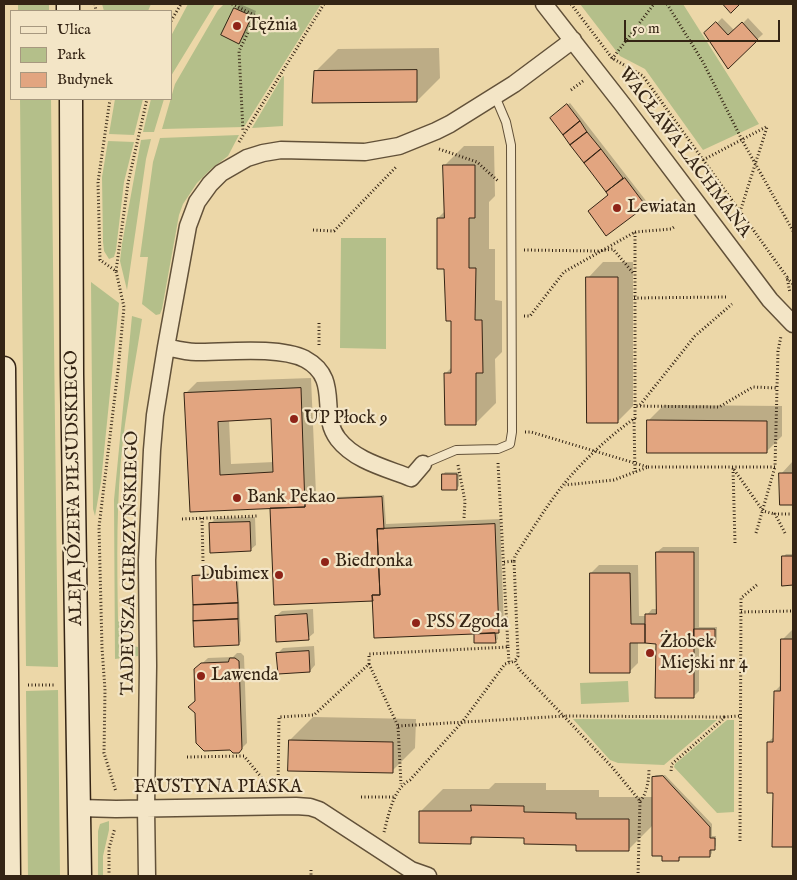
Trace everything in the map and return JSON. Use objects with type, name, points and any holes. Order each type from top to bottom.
[{"type":"main road","name":"ALEJA JÓZEFA PIŁSUDSKIEGO","points":[[71,100],[72,364],[80,876]]},
{"type":"main road","points":[[4,368],[9,876]]},
{"type":"street","name":"WACŁAWA LACHMANA","points":[[544,4],[755,280],[789,320]]},
{"type":"street","name":"TADEUSZA GIERZYŃSKIEGO","points":[[147,876],[149,522],[155,414],[191,217],[197,202],[210,184],[229,168],[247,158],[272,151],[365,152],[389,148],[422,137],[450,124],[522,79],[573,40]]},
{"type":"street","points":[[166,347],[193,352],[282,352],[304,359],[320,371],[324,378],[332,428],[339,440],[355,454],[411,478],[423,464]]},
{"type":"street","name":"FAUSTYNA PIASKA","points":[[79,808],[116,809],[278,802],[310,807],[319,810],[411,870],[428,876]]},
{"type":"lane","points":[[423,464],[456,450],[498,450],[510,444],[512,432],[511,145],[506,122],[494,96]]},
{"type":"path","points":[[172,19],[181,4]]},
{"type":"path","points":[[232,4],[256,16],[239,50],[243,131]]},
{"type":"path","points":[[229,168],[232,153],[324,4]]},
{"type":"path","points":[[571,4],[612,58],[643,76],[793,284]]},
{"type":"path","points":[[571,90],[597,72],[612,58],[654,4]]},
{"type":"path","points":[[667,4],[703,62],[742,140],[793,231]]},
{"type":"path","points":[[110,100],[98,182],[99,240],[100,260],[116,271]]},
{"type":"path","points":[[109,876],[109,848],[116,823],[116,794],[104,753],[105,690],[99,527],[124,307],[116,271],[128,183],[147,100]]},
{"type":"path","points":[[703,160],[767,127],[740,212]]},
{"type":"path","points":[[422,137],[442,151],[476,162],[503,187]]},
{"type":"path","points":[[313,230],[334,230],[397,165],[402,164]]},
{"type":"path","points":[[511,317],[530,316],[564,272],[598,252],[635,232],[671,229],[674,226]]},
{"type":"path","points":[[635,232],[634,298],[637,406],[634,418],[635,472]]},
{"type":"path","points":[[613,249],[614,244]]},
{"type":"path","points":[[511,250],[598,252],[613,249]]},
{"type":"path","points":[[613,249],[634,274]]},
{"type":"path","points":[[756,533],[775,467],[778,351],[789,320],[791,295],[787,277]]},
{"type":"path","points":[[634,298],[727,298]]},
{"type":"path","points":[[637,406],[694,336],[732,304]]},
{"type":"path","points":[[637,406],[719,407],[753,387],[778,388]]},
{"type":"path","points":[[515,661],[518,656],[514,556],[564,484],[634,418]]},
{"type":"path","points":[[512,432],[531,432],[648,467],[775,467]]},
{"type":"path","points":[[456,450],[465,501],[464,518]]},
{"type":"path","points":[[498,450],[509,662]]},
{"type":"path","points":[[564,484],[614,480],[648,467]]},
{"type":"path","points":[[733,468],[762,511],[775,514],[793,514]]},
{"type":"path","points":[[733,468],[735,542]]},
{"type":"path","points":[[775,514],[785,533]]},
{"type":"path","points":[[182,519],[258,516]]},
{"type":"path","points":[[202,518],[203,562]]},
{"type":"path","points":[[504,562],[514,561]]},
{"type":"path","points":[[740,842],[741,598],[758,584]]},
{"type":"path","points":[[741,612],[793,611]]},
{"type":"path","points":[[384,833],[401,784],[398,726],[369,664],[369,654],[508,647]]},
{"type":"path","points":[[401,784],[410,780],[463,721],[505,664],[515,661]]},
{"type":"path","points":[[515,661],[519,669],[612,767],[640,801],[638,876]]},
{"type":"path","points":[[278,802],[279,717],[314,715],[369,664]]},
{"type":"path","points":[[398,726],[565,716],[740,716]]},
{"type":"path","points":[[671,771],[672,764],[724,719],[724,716]]},
{"type":"path","points":[[188,757],[244,756],[278,802]]},
{"type":"path","points":[[640,801],[644,797],[649,778],[649,769]]},
{"type":"path","points":[[361,797],[395,797]]},
{"type":"path","points":[[311,870],[311,876]]},
{"type":"green space","points":[[18,4],[49,4],[49,10],[18,10]]},
{"type":"green space","points":[[102,4],[151,4],[148,10],[104,10]]},
{"type":"green space","points":[[188,4],[215,4],[172,74],[172,34]]},
{"type":"green space","points":[[224,4],[321,4],[244,127],[162,129],[170,100],[172,100],[175,84],[218,10]]},
{"type":"green space","points":[[580,4],[683,4],[759,124],[703,150],[645,69],[620,56]]},
{"type":"green space","points":[[284,76],[283,126],[252,128],[282,77]]},
{"type":"green space","points":[[20,100],[51,100],[58,667],[26,666]]},
{"type":"green space","points":[[115,100],[143,100],[134,135],[109,134]]},
{"type":"green space","points":[[151,100],[164,100],[154,132],[143,132]]},
{"type":"green space","points":[[239,135],[228,156],[197,183],[183,204],[179,215],[162,309],[160,314],[156,315],[142,304],[148,257],[140,257],[153,162],[160,138]]},
{"type":"green space","points":[[151,139],[146,159],[127,290],[120,261],[122,244],[141,140]]},
{"type":"green space","points":[[108,141],[134,142],[124,182],[116,250],[114,257],[109,259],[104,251],[103,242],[102,177]]},
{"type":"green space","points":[[341,238],[386,238],[386,349],[340,348]]},
{"type":"green space","points":[[91,282],[119,303],[101,482],[95,516],[93,509]]},
{"type":"green space","points":[[132,316],[142,319],[123,440],[117,530],[117,576],[118,621],[124,623],[124,644],[138,647],[138,656],[115,659],[114,500]]},
{"type":"green space","points":[[628,681],[629,702],[581,704],[580,683]]},
{"type":"green space","points":[[58,690],[60,876],[28,876],[26,691]]},
{"type":"green space","points":[[573,719],[717,720],[664,765],[618,763],[610,760]]},
{"type":"green space","points":[[727,720],[734,720],[734,812],[717,813],[674,767],[675,764]]},
{"type":"green space","points":[[109,821],[109,830],[103,856],[103,876],[98,876],[98,831],[100,824]]},
{"type":"building","points":[[723,4],[740,4],[731,13]]},
{"type":"building","name":"Tężnia","points":[[234,8],[252,16],[239,44],[221,35]]},
{"type":"building","points":[[716,22],[728,35],[742,22],[758,40],[728,69],[704,33]]},
{"type":"building","points":[[417,70],[417,102],[312,103],[314,71]]},
{"type":"building","points":[[567,104],[580,121],[563,135],[550,118]]},
{"type":"building","points":[[580,121],[587,132],[570,145],[563,135]]},
{"type":"building","points":[[587,132],[601,149],[584,163],[570,145]]},
{"type":"building","points":[[601,149],[623,178],[606,192],[584,163]]},
{"type":"building","points":[[443,165],[475,165],[475,218],[469,218],[469,268],[476,268],[475,320],[482,320],[483,373],[476,373],[476,425],[445,425],[444,373],[451,373],[451,321],[446,321],[444,269],[437,269],[437,218],[444,218]]},
{"type":"building","name":"Lewiatan","points":[[625,178],[646,206],[606,236],[588,211],[608,195],[606,192]]},
{"type":"building","points":[[586,277],[618,277],[618,423],[587,423]]},
{"type":"building","points":[[301,388],[305,507],[190,512],[184,393]],"holes":[[[271,419],[273,472],[220,475],[218,422]]]},
{"type":"building","points":[[647,420],[767,421],[767,453],[647,453]]},
{"type":"building","points":[[779,473],[793,473],[793,505],[780,505]]},
{"type":"building","points":[[442,474],[457,474],[457,490],[442,490]]},
{"type":"building","name":"Biedronka","points":[[382,497],[384,529],[377,529],[380,595],[372,595],[373,601],[274,605],[270,508],[305,507],[305,500]]},
{"type":"building","points":[[250,522],[251,551],[210,553],[209,523]]},
{"type":"building","points":[[495,524],[499,633],[374,638],[372,595],[380,595],[377,529]]},
{"type":"building","points":[[656,552],[694,552],[694,698],[655,698],[656,644],[645,643],[645,614],[656,614]]},
{"type":"building","points":[[782,556],[793,556],[793,585],[782,586]]},
{"type":"building","points":[[590,573],[630,573],[631,624],[645,624],[645,643],[630,643],[630,673],[590,673]]},
{"type":"building","points":[[236,574],[238,603],[193,605],[192,576]]},
{"type":"building","points":[[238,603],[238,619],[193,621],[193,605]]},
{"type":"building","points":[[307,614],[309,640],[276,642],[275,616]]},
{"type":"building","points":[[238,619],[239,645],[194,647],[193,621]]},
{"type":"building","points":[[694,629],[715,629],[715,644],[694,643]]},
{"type":"building","points":[[495,633],[496,643],[474,643],[474,634]]},
{"type":"building","points":[[781,639],[793,639],[793,847],[772,847],[773,793],[767,793],[767,742],[773,742],[774,691],[780,691]]},
{"type":"building","points":[[309,651],[310,672],[278,674],[276,653]]},
{"type":"building","points":[[230,658],[235,658],[239,661],[242,749],[239,753],[233,753],[230,750],[204,751],[196,743],[195,713],[188,707],[195,701],[194,669],[201,663],[228,662]]},
{"type":"building","points":[[289,740],[393,742],[393,773],[288,771]]},
{"type":"building","points":[[663,776],[710,827],[710,838],[715,838],[715,850],[710,850],[710,857],[679,857],[679,861],[662,861],[662,856],[652,856],[652,777]]},
{"type":"building","points":[[471,805],[524,806],[524,812],[576,813],[576,819],[629,819],[629,851],[576,851],[576,845],[524,844],[524,838],[471,837],[471,844],[419,843],[419,811],[471,811]]},
{"type":"place","name":"Tężnia","points":[[237,26]]},
{"type":"place","name":"Lewiatan","points":[[617,208]]},
{"type":"place","name":"UP Płock 9","points":[[294,419]]},
{"type":"place","name":"Bank Pekao","points":[[237,498]]},
{"type":"place","name":"Biedronka","points":[[325,562]]},
{"type":"place","name":"Dubimex","points":[[279,575]]},
{"type":"place","name":"PSS Zgoda","points":[[416,623]]},
{"type":"place","name":"Żłobek Miejski nr 4","points":[[650,653]]},
{"type":"place","name":"Lawenda","points":[[201,676]]}]
